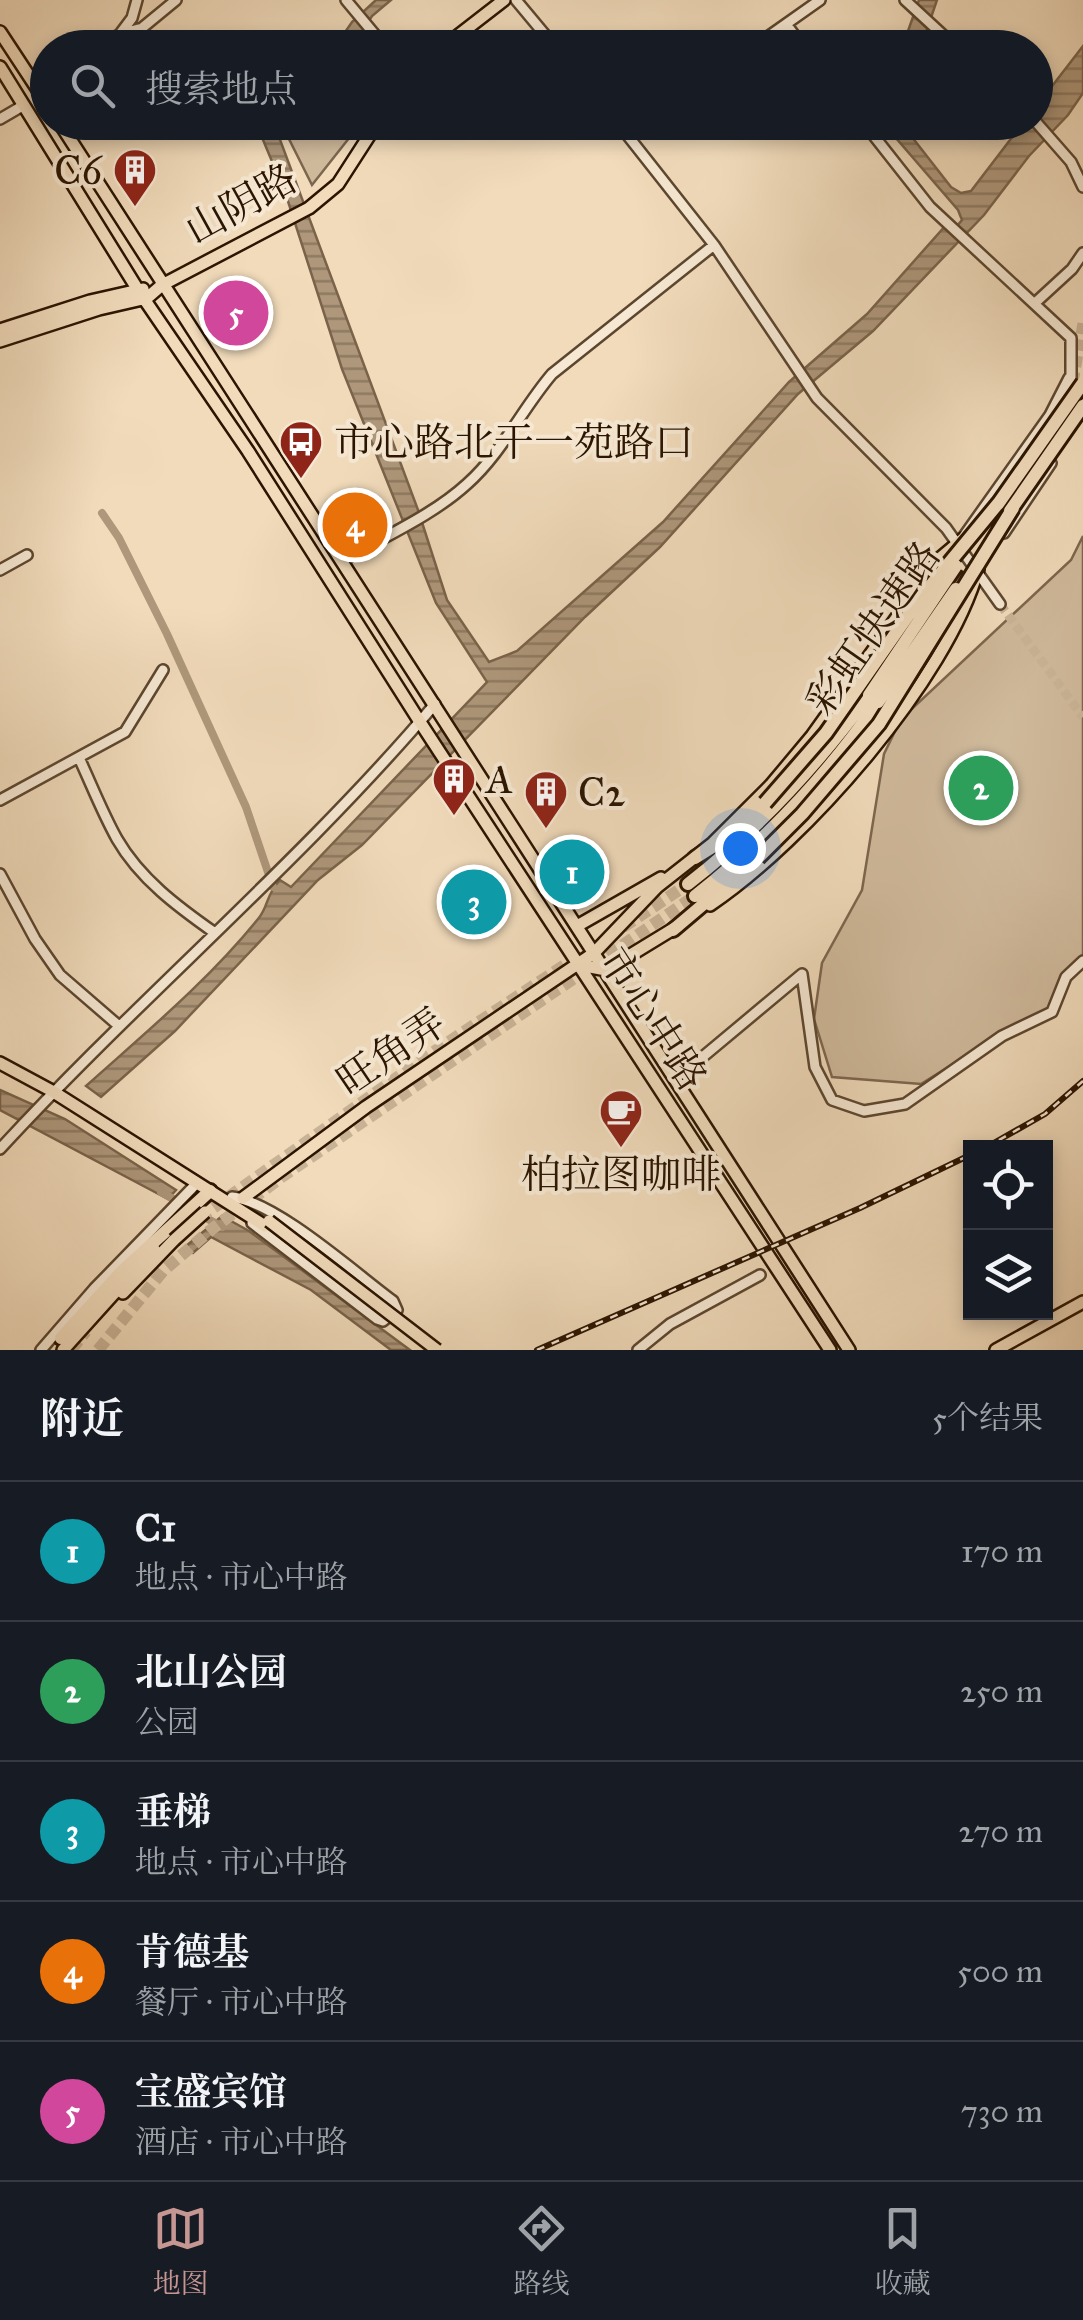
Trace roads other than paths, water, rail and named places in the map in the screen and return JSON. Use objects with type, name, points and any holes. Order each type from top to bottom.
[{"type":"highway","name":"彩虹快速路","points":[[691,890],[740,860],[787,815],[846,748],[874,698],[1007,504],[1083,384]]},
{"type":"highway","name":"彩虹快速路","points":[[1007,504],[1083,406]]},
{"type":"highway","points":[[694,858],[727,838],[765,803],[826,733],[920,597],[1007,504]]},
{"type":"highway","points":[[672,930],[758,858],[802,814],[879,724],[910,678],[1007,504]]},
{"type":"highway","points":[[64,1346],[120,1272],[211,1199]]},
{"type":"main road","points":[[465,30],[504,0]]},
{"type":"main road","points":[[0,32],[30,69]]},
{"type":"main road","name":"市心中路","points":[[0,67],[30,115]]},
{"type":"main road","name":"市心中路","points":[[46,140],[141,295],[248,451],[447,764],[830,1350]]},
{"type":"main road","name":"市心中路","points":[[70,140],[849,1350]]},
{"type":"main road","name":"山阴路","points":[[0,341],[141,295],[286,222],[338,184],[366,140]]},
{"type":"main road","name":"山阴路","points":[[0,330],[90,301],[141,295]]},
{"type":"main road","points":[[577,926],[694,858],[781,772],[812,736],[938,560],[958,545],[990,510],[1055,428],[980,560],[970,595],[930,668],[830,799],[766,862],[672,930],[606,970],[580,966]]},
{"type":"main road","name":"旺角弄","points":[[211,1199],[366,1107],[580,966],[657,887],[694,858]]},
{"type":"main road","points":[[0,1063],[52,1091],[211,1199],[267,1223],[437,1350]]},
{"type":"main road","points":[[52,1091],[75,1099],[211,1199]]},
{"type":"main road","points":[[267,1223],[426,1350]]},
{"type":"main road","points":[[996,1350],[1083,1306]]},
{"type":"main road","points":[[1013,1350],[1083,1306]]},
{"type":"street","points":[[123,30],[132,18],[137,0]]},
{"type":"street","points":[[135,30],[176,0]]},
{"type":"street","points":[[346,0],[372,30]]},
{"type":"street","points":[[516,0],[541,30]]},
{"type":"street","points":[[778,30],[820,0]]},
{"type":"street","points":[[908,3],[939,30]]},
{"type":"street","points":[[786,24],[790,30]]},
{"type":"street","points":[[0,120],[24,105]]},
{"type":"street","points":[[1053,139],[1078,173],[1083,187]]},
{"type":"street","points":[[631,140],[714,245],[817,398],[946,528],[1000,604]]},
{"type":"street","points":[[877,140],[930,208],[1071,338],[1070,418],[1062,444],[977,572]]},
{"type":"street","points":[[342,561],[468,484],[552,374],[714,245]]},
{"type":"street","points":[[1035,303],[1072,269],[1083,253]]},
{"type":"street","points":[[958,545],[1057,404],[1072,366]]},
{"type":"street","points":[[0,570],[27,554]]},
{"type":"street","points":[[0,800],[80,760],[125,732],[163,670]]},
{"type":"street","points":[[0,1149],[52,1091],[286,862],[435,704]]},
{"type":"street","points":[[80,760],[118,840],[142,874],[176,906],[214,932]]},
{"type":"street","points":[[0,874],[35,939],[60,975],[119,1026]]},
{"type":"street","points":[[674,1078],[802,974],[815,1068],[832,1100],[864,1112],[905,1104],[1002,1036],[1052,1012],[1066,977],[1083,961]]},
{"type":"street","points":[[211,1199],[290,1225],[393,1301],[396,1310],[383,1321],[377,1319],[211,1199]]},
{"type":"street","points":[[41,1350],[94,1289],[165,1234]]},
{"type":"street","points":[[638,1350],[670,1324],[760,1275]]},
{"type":"waterway","points":[[102,513],[119,538],[167,634],[246,807],[273,887]]},
{"type":"waterway","points":[[161,1192],[222,1227]]},
{"type":"tunnel","points":[[1073,383],[1083,323]]},
{"type":"tunnel","points":[[1000,604],[1083,717]]},
{"type":"tunnel","points":[[623,927],[688,884]]},
{"type":"tunnel","points":[[98,1350],[163,1271],[212,1229],[283,1176],[695,896]]},
{"type":"tunnel","points":[[199,1218],[429,1055],[598,943]]},
{"type":"tunnel","points":[[71,1350],[86,1331]]},
{"type":"railway","points":[[999,1140],[1045,1114],[1083,1081]]},
{"type":"railway","points":[[537,1350],[860,1208],[963,1158]]},
{"type":"place","name":"C6","points":[[135,208]]},
{"type":"place","name":"宝盛宾馆","points":[[236,313]]},
{"type":"place","name":"市心路北干一苑路口","points":[[301,480]]},
{"type":"place","name":"肯德基","points":[[355,525]]},
{"type":"place","name":"北山公园","points":[[981,788]]},
{"type":"place","name":"A","points":[[454,817]]},
{"type":"place","name":"C2","points":[[546,830]]},
{"type":"place","name":"C1","points":[[572,872]]},
{"type":"place","name":"垂梯","points":[[474,902]]},
{"type":"place","name":"柏拉图咖啡","points":[[621,1149]]}]
